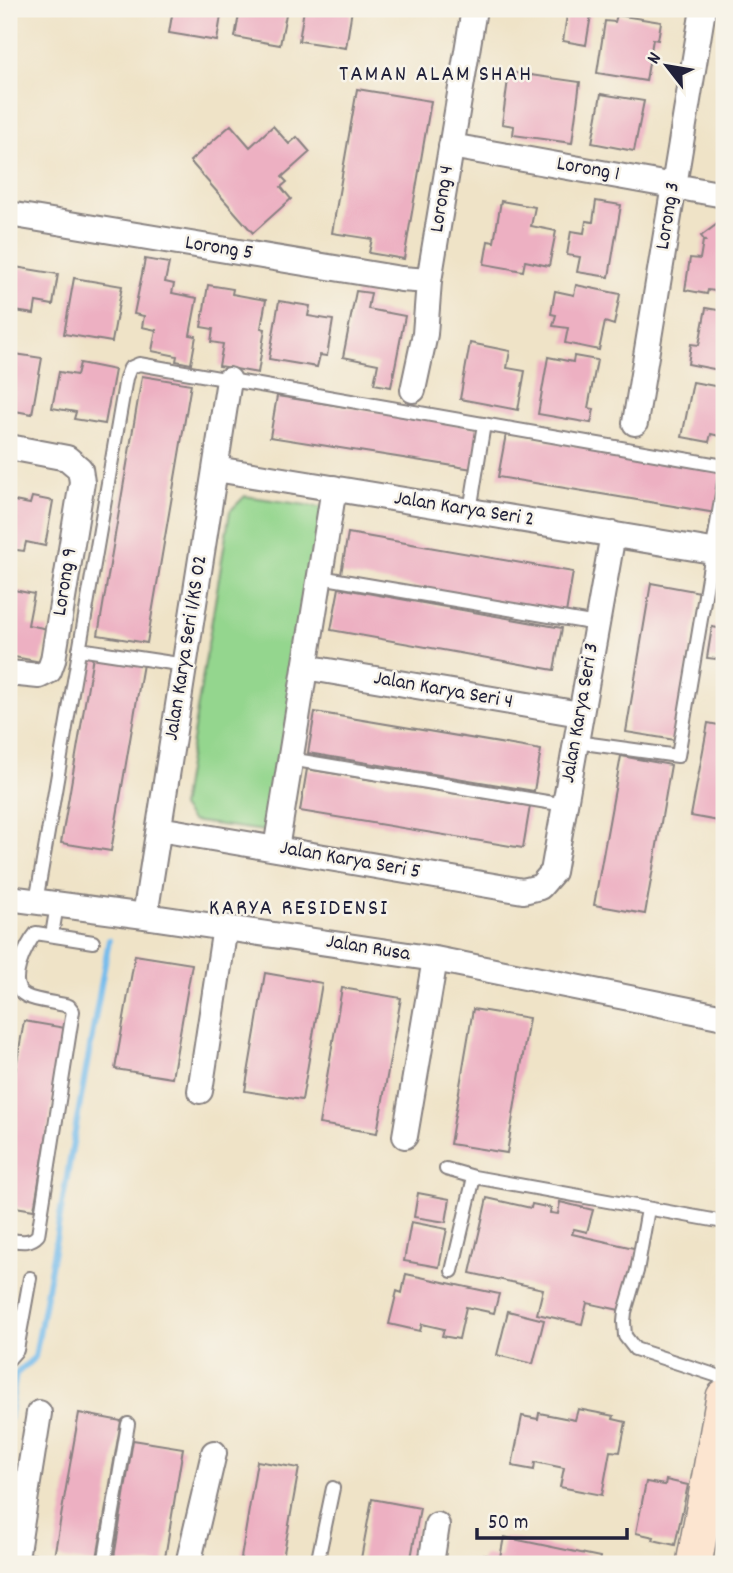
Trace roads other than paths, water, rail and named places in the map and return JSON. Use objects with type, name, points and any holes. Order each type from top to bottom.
[{"type":"main road","points":[[694,1564],[716,1488],[724,1397]]},
{"type":"street","name":"Lorong 4","points":[[413,390],[425,334],[429,281],[474,9]]},
{"type":"street","name":"Lorong 3","points":[[635,423],[703,9]]},
{"type":"street","name":"Lorong 1","points":[[451,146],[724,195]]},
{"type":"street","name":"Lorong 5","points":[[9,214],[387,277],[429,281]]},
{"type":"street","name":"Jalan Karya Seri 1/KS 02","points":[[145,916],[229,380]]},
{"type":"street","name":"Lorong 9","points":[[9,447],[66,458],[80,469],[82,482],[49,671],[39,676],[9,673]]},
{"type":"street","name":"Jalan Karya Seri 2","points":[[216,468],[712,551]]},
{"type":"street","points":[[275,849],[334,488]]},
{"type":"street","name":"Jalan Karya Seri 3","points":[[540,887],[553,872],[613,534]]},
{"type":"street","name":"Jalan Karya Seri 4","points":[[305,667],[580,714]]},
{"type":"street","name":"Jalan Karya Seri 5","points":[[159,829],[523,891],[540,887]]},
{"type":"street","name":"Jalan Rusa","points":[[9,898],[435,959],[724,1017]]},
{"type":"street","points":[[200,1091],[225,928]]},
{"type":"street","points":[[405,1136],[435,959]]},
{"type":"street","points":[[15,1561],[39,1413]]},
{"type":"street","points":[[188,1564],[214,1453]]},
{"type":"street","points":[[430,1564],[437,1525]]},
{"type":"lane","points":[[52,935],[46,903],[79,649],[126,378],[130,368],[139,364],[724,466]]},
{"type":"lane","points":[[470,511],[484,424]]},
{"type":"lane","points":[[576,742],[678,757],[724,482]]},
{"type":"lane","points":[[320,576],[597,624]]},
{"type":"lane","points":[[79,649],[185,665]]},
{"type":"lane","points":[[290,759],[565,806]]},
{"type":"lane","points":[[9,1240],[23,1242],[34,1240],[38,1235],[73,1011],[69,1006],[26,996],[19,990],[16,979],[26,944],[36,933],[93,942]]},
{"type":"lane","points":[[446,1169],[474,1177],[724,1222]]},
{"type":"lane","points":[[452,1271],[474,1177]]},
{"type":"lane","points":[[648,1209],[637,1271],[625,1312],[625,1336],[635,1349],[724,1378]]},
{"type":"lane","points":[[9,1359],[17,1350],[30,1278]]},
{"type":"lane","points":[[104,1564],[128,1424]]},
{"type":"lane","points":[[317,1564],[334,1488]]},
{"type":"lane","points":[[15,1561],[49,1564]]},
{"type":"waterway","points":[[9,1419],[16,1374],[35,1357],[109,940]]},
{"type":"district","name":"TAMAN ALAM SHAH","points":[[436,75]]},
{"type":"district","name":"KARYA RESIDENSI","points":[[299,909]]}]
